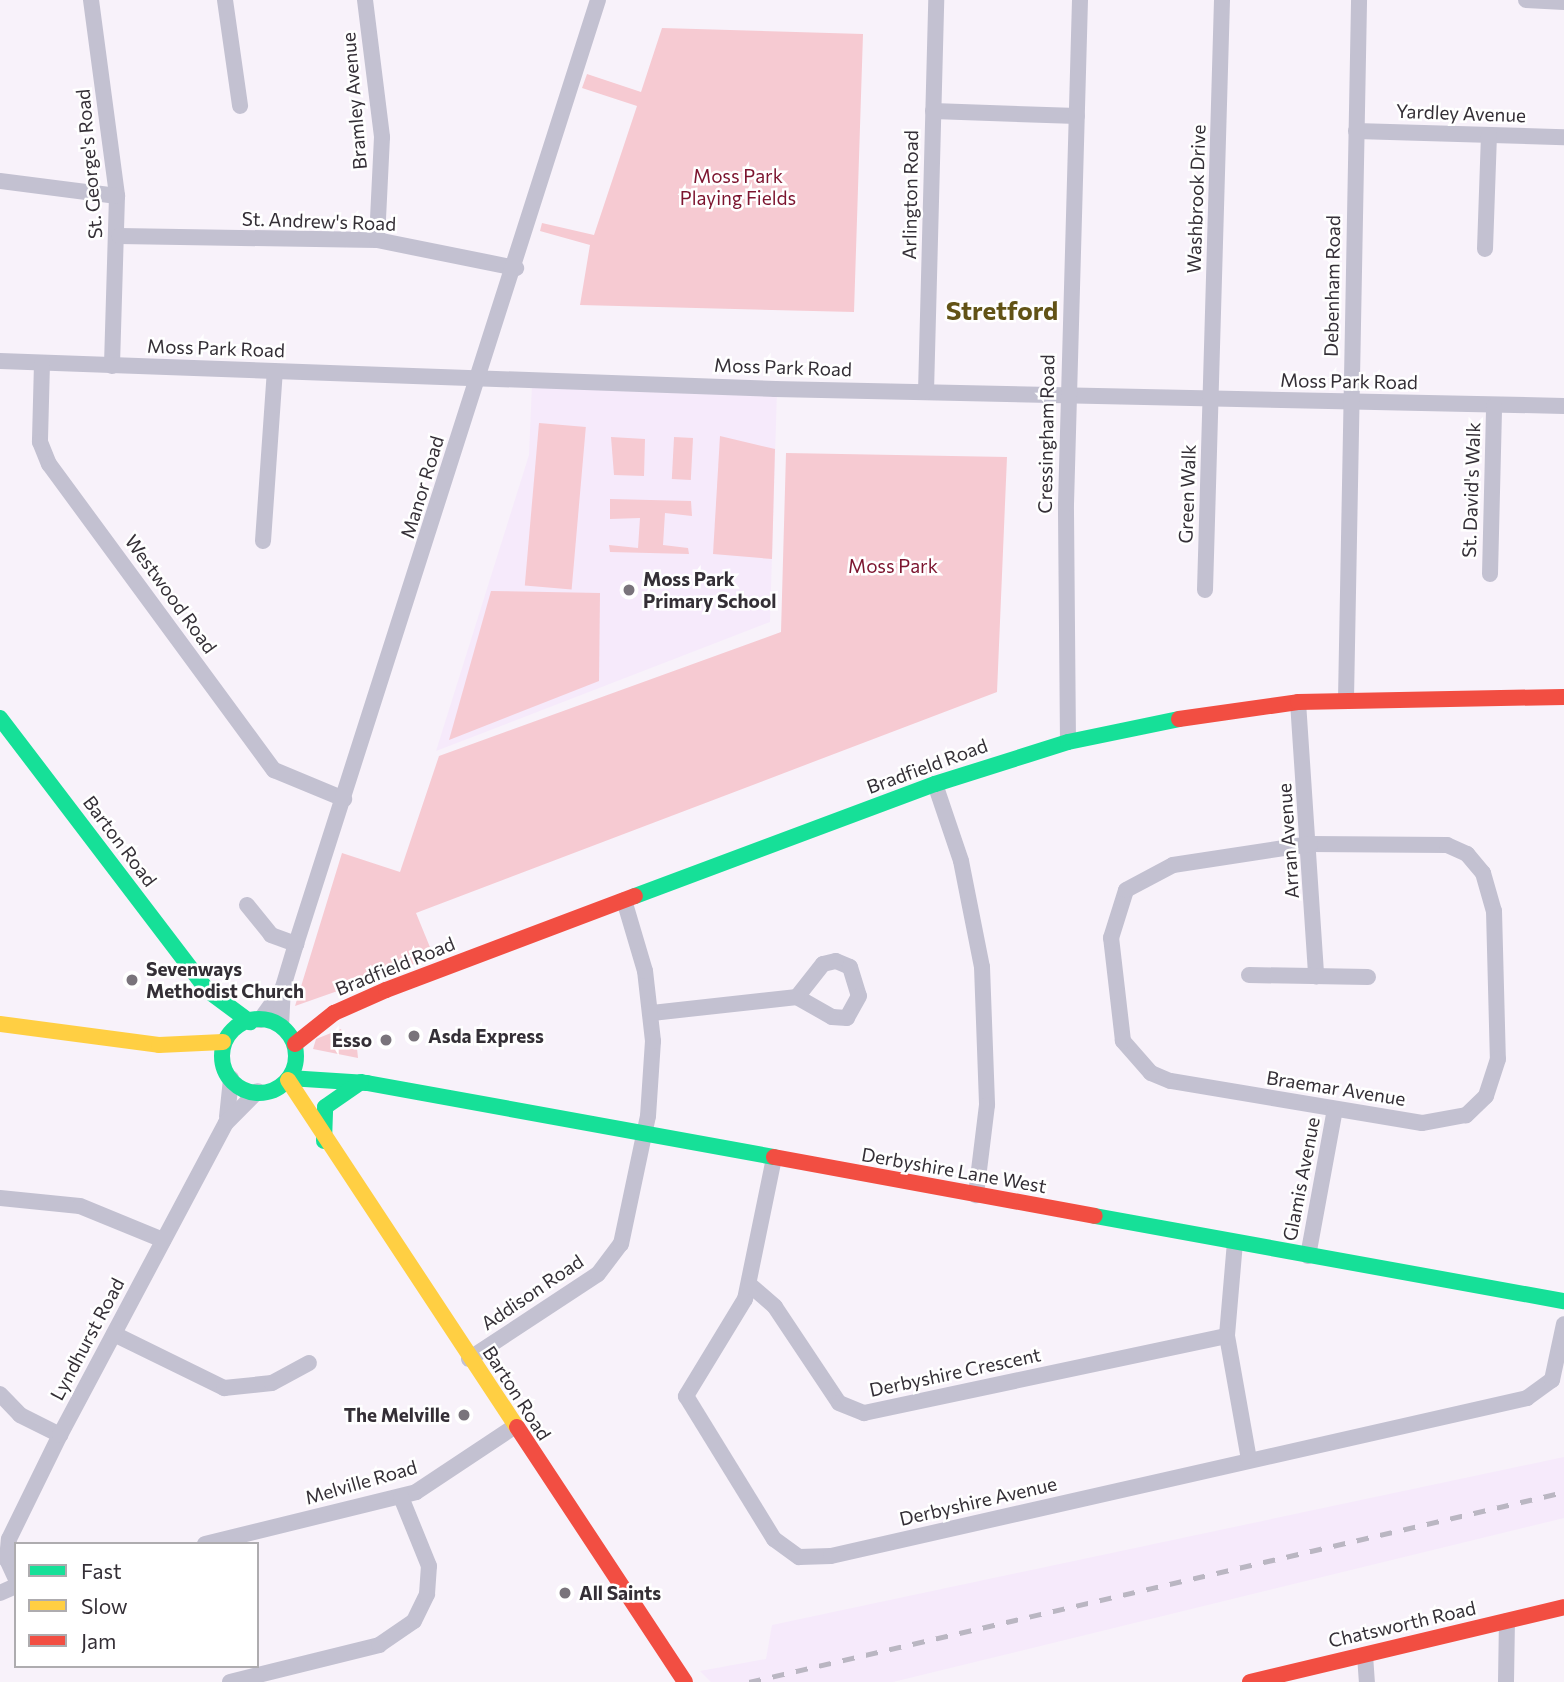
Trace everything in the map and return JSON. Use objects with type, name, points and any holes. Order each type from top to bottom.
[{"type":"street","name":"St. George's Road","points":[[91,0],[117,196],[118,236],[111,366]]},
{"type":"street","points":[[225,0],[240,106]]},
{"type":"street","name":"Bramley Avenue","points":[[365,0],[382,137],[377,240]]},
{"type":"street","name":"Manor Road","points":[[282,1027],[283,987],[296,944],[478,376],[516,268],[598,0]]},
{"type":"street","name":"Arlington Road","points":[[926,392],[936,0]]},
{"type":"street","name":"Cressingham Road","points":[[1068,743],[1068,395],[1080,0]]},
{"type":"street","name":"Washbrook Drive","points":[[1211,399],[1222,0]]},
{"type":"street","name":"Debenham Road","points":[[1346,699],[1359,0]]},
{"type":"street","points":[[1527,0],[1564,2]]},
{"type":"street","points":[[933,111],[1077,116]]},
{"type":"street","name":"Yardley Avenue","points":[[1356,131],[1564,137]]},
{"type":"street","points":[[1485,249],[1489,135]]},
{"type":"street","points":[[0,181],[117,196]]},
{"type":"street","name":"St. Andrew's Road","points":[[118,236],[377,240],[516,268]]},
{"type":"street","name":"Moss Park Road","points":[[0,361],[926,392],[1564,406]]},
{"type":"street","name":"Westwood Road","points":[[42,363],[40,442],[49,464],[274,769],[344,799]]},
{"type":"street","points":[[263,541],[275,371]]},
{"type":"street","name":"Green Walk","points":[[1205,590],[1211,399]]},
{"type":"street","name":"St. David's Walk","points":[[1490,574],[1494,406]]},
{"type":"street","name":"Bradfield Road","points":[[282,1027],[334,1013],[624,900],[935,784],[1068,743],[1217,711],[1298,702],[1564,697]]},
{"type":"street","name":"Arran Avenue","points":[[1298,702],[1310,844],[1316,976]]},
{"type":"street","name":"Barton Road","points":[[0,718],[207,990],[225,1039]]},
{"type":"street","points":[[935,784],[961,861],[982,967],[987,1105],[976,1195]]},
{"type":"street","name":"Braemar Avenue","points":[[1310,844],[1458,848],[1483,873],[1494,911],[1498,1059],[1486,1096],[1466,1115],[1439,1124],[1335,1109],[1151,1073],[1123,1041],[1113,966],[1112,921],[1136,882],[1173,865],[1310,844]]},
{"type":"street","name":"Addison Road","points":[[469,1359],[615,1256],[645,1134],[652,1013],[624,900]]},
{"type":"street","points":[[247,905],[271,935],[296,944]]},
{"type":"street","points":[[1249,975],[1368,977]]},
{"type":"street","name":"Manor Road","points":[[255,1021],[283,987]]},
{"type":"street","name":"Barton Road","points":[[207,990],[255,1021]]},
{"type":"street","points":[[652,1013],[797,997]]},
{"type":"street","name":"Bradfield Road","points":[[295,1047],[334,1013]]},
{"type":"street","points":[[0,1024],[159,1045],[225,1039],[255,1021],[282,1027],[295,1047],[288,1079],[263,1091],[159,1045]]},
{"type":"street","points":[[225,1039],[219,1056],[229,1076]]},
{"type":"street","name":"Derbyshire Lane West","points":[[295,1047],[307,1063],[338,1078]]},
{"type":"street","name":"Lyndhurst Road","points":[[226,1123],[229,1076]]},
{"type":"street","name":"Derbyshire Lane West","points":[[288,1079],[338,1078],[361,1082],[1564,1301]]},
{"type":"street","name":"Barton Road","points":[[288,1079],[319,1134],[685,1682]]},
{"type":"street","points":[[319,1134],[325,1107],[361,1082]]},
{"type":"street","name":"Barton Road","points":[[263,1091],[319,1134]]},
{"type":"street","name":"Lyndhurst Road","points":[[14,1576],[7,1560],[9,1539],[60,1435],[226,1123],[263,1091]]},
{"type":"street","name":"Glamis Avenue","points":[[1308,1256],[1335,1109]]},
{"type":"street","name":"Derbyshire Avenue","points":[[774,1158],[750,1286],[729,1333],[690,1381],[687,1402],[774,1539],[799,1557],[831,1556],[1537,1394],[1552,1380],[1564,1324]]},
{"type":"street","points":[[0,1198],[80,1206],[163,1240]]},
{"type":"street","points":[[1235,1242],[1227,1336],[1250,1460]]},
{"type":"street","name":"Derbyshire Crescent","points":[[750,1286],[775,1307],[833,1396],[853,1412],[1227,1336]]},
{"type":"street","points":[[114,1334],[224,1388],[272,1383],[309,1363]]},
{"type":"street","points":[[0,1394],[20,1415],[60,1435]]},
{"type":"street","name":"Melville Road","points":[[213,1542],[401,1497],[437,1481],[514,1427]]},
{"type":"street","points":[[230,1682],[379,1645],[414,1621],[426,1594],[429,1566],[401,1497]]},
{"type":"street","name":"Chatsworth Road","points":[[1250,1682],[1564,1607]]},
{"type":"street","points":[[1506,1682],[1507,1621]]},
{"type":"street","points":[[1365,1655],[1367,1682]]},
{"type":"shaded area","name":"Moss Park Primary School","points":[[532,384],[777,390],[770,622],[436,751],[529,455]]},
{"type":"shaded area","points":[[1564,1457],[1564,1518],[893,1682],[711,1682],[700,1671],[766,1659],[772,1625]]},
{"type":"green space","name":"Moss Park Playing Fields","points":[[662,28],[863,34],[854,312],[580,305],[590,245],[540,231],[542,223],[594,235],[637,106],[582,88],[587,74],[641,92]]},
{"type":"green space","points":[[539,423],[586,427],[572,589],[525,585]]},
{"type":"green space","points":[[720,436],[775,449],[772,559],[713,554]]},
{"type":"green space","points":[[611,437],[645,439],[644,476],[614,475]]},
{"type":"green space","points":[[674,437],[693,438],[691,480],[672,479]]},
{"type":"green space","name":"Moss Park","points":[[786,453],[1007,457],[997,692],[416,913],[434,957],[295,1006],[342,853],[400,872],[439,756],[781,632]]},
{"type":"green space","points":[[610,499],[691,501],[692,516],[665,513],[663,545],[688,548],[689,554],[610,552],[609,545],[638,548],[640,518],[610,519]]},
{"type":"green space","points":[[491,591],[600,593],[599,681],[449,740]]},
{"type":"green space","points":[[341,1029],[345,1041],[356,1038],[358,1058],[313,1049],[316,1039]]},
{"type":"railway","points":[[749,1682],[1564,1492]]},
{"type":"traffic: fast","points":[[0,718],[207,990],[250,1022]]},
{"type":"traffic: fast","points":[[635,896],[935,784],[1068,742],[1179,719]]},
{"type":"traffic: fast","points":[[259,1019],[273,1022],[285,1030],[293,1042],[296,1056],[293,1070],[285,1082],[273,1090],[259,1093],[245,1090],[233,1082],[225,1070],[222,1056],[225,1042],[233,1030],[245,1022],[259,1019]]},
{"type":"traffic: fast","points":[[289,1078],[367,1083],[774,1157]]},
{"type":"traffic: fast","points":[[324,1141],[325,1107],[361,1082]]},
{"type":"traffic: fast","points":[[1095,1216],[1564,1301]]},
{"type":"traffic: slow","points":[[0,1024],[159,1045],[223,1042]]},
{"type":"traffic: slow","points":[[288,1080],[517,1427]]},
{"type":"traffic: jam","points":[[1179,719],[1298,702],[1564,697]]},
{"type":"traffic: jam","points":[[295,1044],[334,1013],[386,990],[635,896]]},
{"type":"traffic: jam","points":[[774,1157],[1095,1216]]},
{"type":"traffic: jam","points":[[517,1427],[685,1682]]},
{"type":"traffic: jam","points":[[1250,1682],[1564,1607]]},
{"type":"place","name":"Moss Park Primary School","points":[[629,590]]},
{"type":"place","name":"Sevenways Methodist Church","points":[[132,980]]},
{"type":"place","name":"Asda Express","points":[[414,1036]]},
{"type":"place","name":"Esso","points":[[386,1040]]},
{"type":"place","name":"The Melville","points":[[464,1415]]},
{"type":"place","name":"All Saints","points":[[565,1593]]},
{"type":"district","name":"Stretford","points":[[1002,310]]}]
